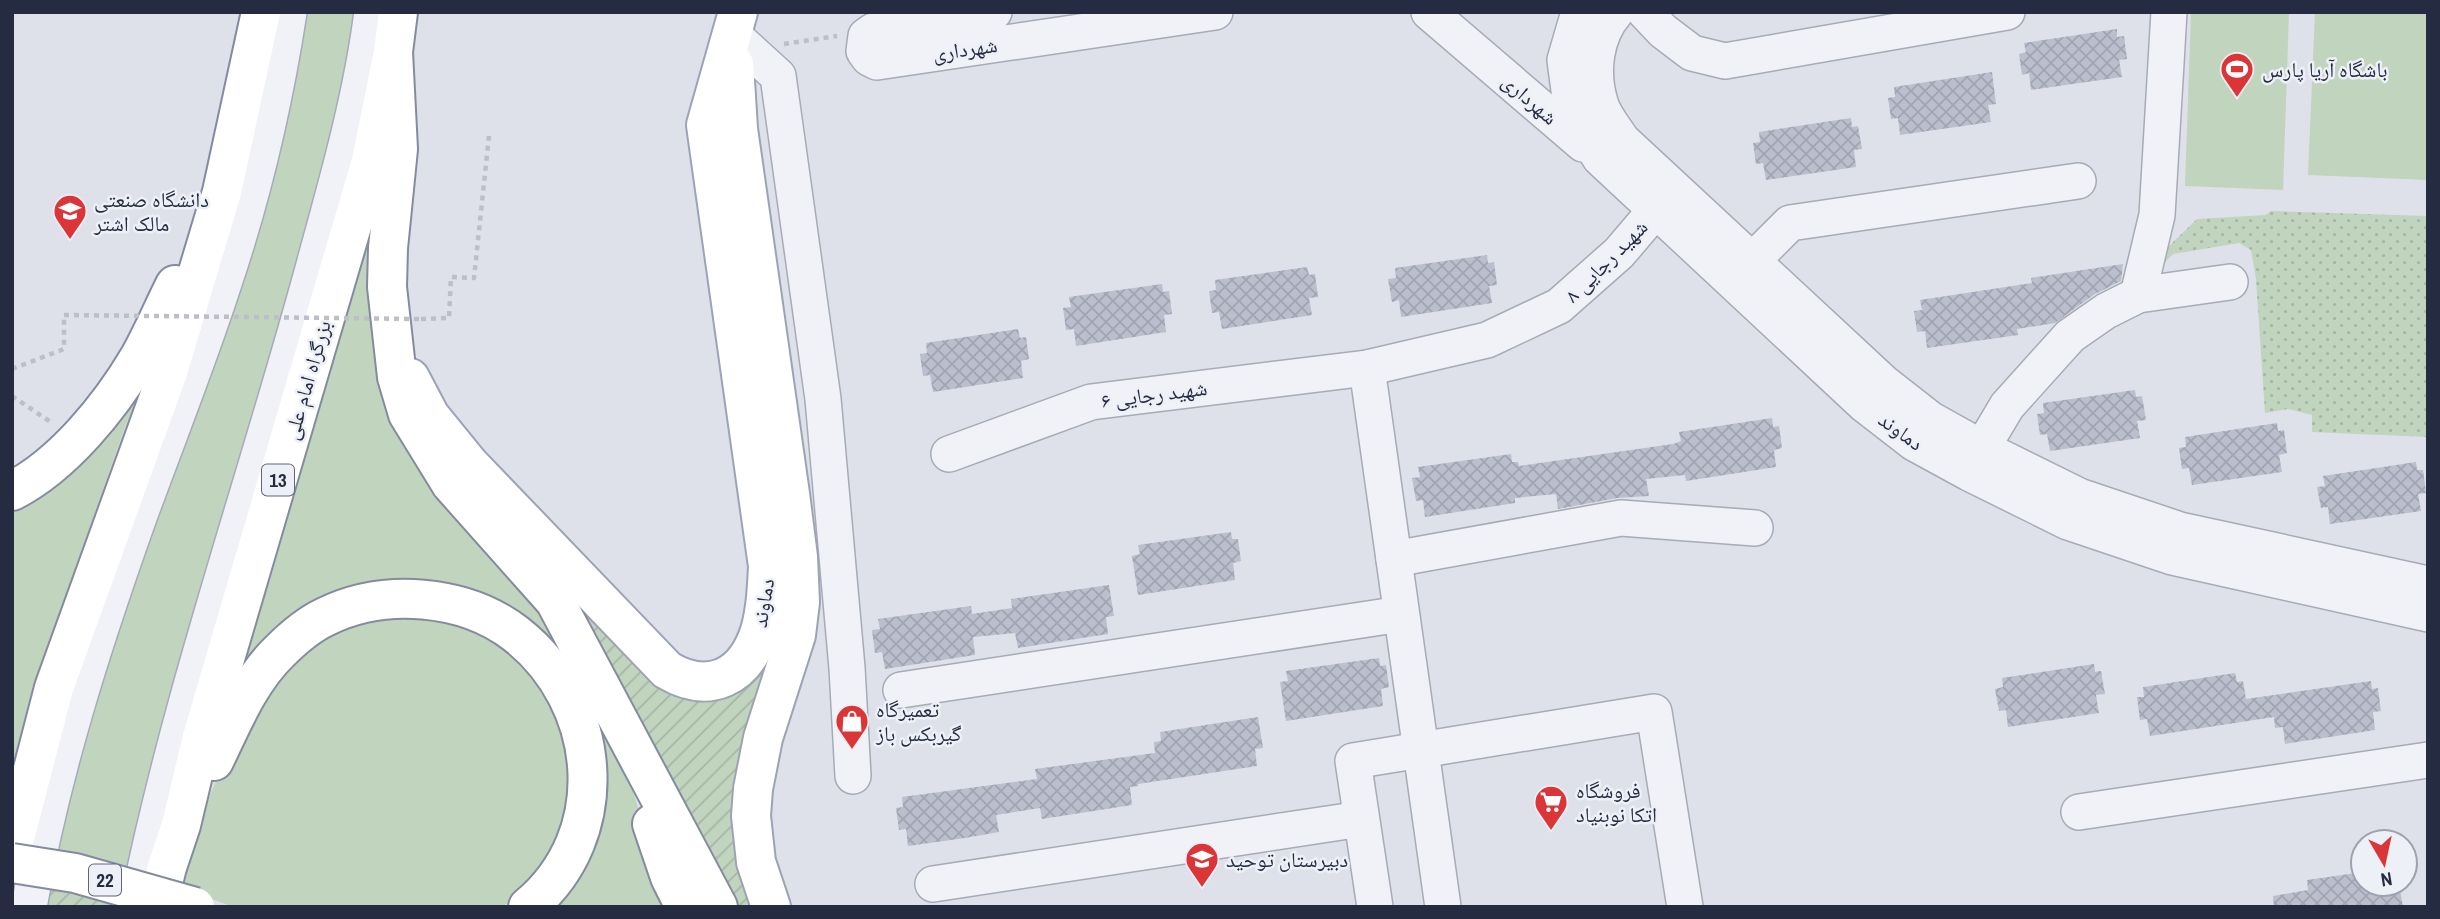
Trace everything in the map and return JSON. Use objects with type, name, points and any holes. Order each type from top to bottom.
[{"type":"main road","points":[[12,850],[54,688],[168,372],[222,192],[261,12]]},
{"type":"main road","name":"بزرگراه امام علی","points":[[157,907],[181,825],[202,737],[371,161],[393,52],[398,12]]},
{"type":"main road","name":"دماوند","points":[[406,332],[430,416],[468,464],[667,670],[681,679],[700,683],[735,673],[750,654],[760,632],[766,600],[768,566],[706,125],[735,23]]},
{"type":"main road","name":"دماوند","points":[[735,23],[738,129],[790,494],[798,557],[800,602],[796,635],[763,738],[753,789],[751,816],[754,852],[771,907]]},
{"type":"main road","points":[[393,52],[398,149],[388,247],[387,287],[406,332],[397,377],[408,414],[451,484],[555,601],[718,907]]},
{"type":"main road","points":[[12,491],[41,471],[77,440],[108,404],[139,358],[222,192]]},
{"type":"main road","points":[[181,825],[258,677],[277,653],[299,634],[323,618],[358,605],[408,599],[443,602],[471,609],[523,640],[537,654],[563,690],[582,733],[587,756],[588,782],[583,823],[561,868],[541,895],[528,907]]},
{"type":"main road","points":[[625,731],[656,838],[670,877],[685,907]]},
{"type":"main road","name":"22","points":[[12,863],[75,873],[195,907]]},
{"type":"street","points":[[29,907],[40,840],[87,668],[208,333],[243,224],[289,12]]},
{"type":"street","points":[[137,907],[159,809],[190,694],[291,354],[358,96],[372,12]]},
{"type":"street","name":"شهرداری","points":[[994,12],[873,31],[866,36],[863,47],[869,58],[877,62],[1215,12]]},
{"type":"street","name":"شهرداری","points":[[1429,12],[1600,158]]},
{"type":"street","name":"دماوند","points":[[1579,12],[1565,60],[1572,113],[1600,158],[1665,200],[1742,271],[1930,419],[2079,496],[2180,530],[2428,584]]},
{"type":"street","name":"دماوند","points":[[1616,12],[1606,24],[1594,63],[1600,103],[1622,140],[1665,200]]},
{"type":"street","points":[[1645,12],[1663,32],[1692,53],[1725,61],[2007,12]]},
{"type":"street","points":[[2138,295],[2157,215],[2169,12]]},
{"type":"street","points":[[735,23],[778,76],[823,399],[848,668],[853,776]]},
{"type":"street","points":[[1742,271],[1790,223],[2078,181]]},
{"type":"street","name":"شهید رجایی ۸","points":[[1367,368],[1487,340],[1559,306],[1619,253],[1665,200]]},
{"type":"street","name":"دماوند","points":[[1742,271],[1865,405],[1914,443],[1969,473],[2068,522],[2172,557],[2428,614]]},
{"type":"street","points":[[1982,448],[2007,406],[2070,336],[2106,311],[2138,295],[2230,282]]},
{"type":"street","points":[[1367,368],[1443,907]]},
{"type":"street","name":"شهید رجایی ۶","points":[[949,454],[1091,402],[1367,368]]},
{"type":"street","points":[[1394,559],[1620,518],[1755,528]]},
{"type":"street","points":[[901,690],[1401,614]]},
{"type":"street","points":[[1376,907],[1353,761],[1654,712],[1685,907]]},
{"type":"street","points":[[2079,812],[2428,760]]},
{"type":"street","points":[[933,884],[1361,819]]},
{"type":"path","points":[[778,76],[778,45],[873,31]]},
{"type":"path","points":[[12,369],[64,349],[64,315],[406,332],[449,318],[451,277],[474,278],[489,135]]},
{"type":"path","points":[[12,396],[77,440]]},
{"type":"green space","points":[[299,12],[365,12],[139,875],[44,855]]},
{"type":"green space","name":"باشگاه آریا پارس","points":[[2191,12],[2289,12],[2283,190],[2185,186]]},
{"type":"green space","points":[[2315,12],[2428,12],[2428,180],[2308,175]]},
{"type":"green space","points":[[389,146],[376,341],[511,573],[583,673],[617,740],[655,862],[675,907],[542,907],[576,864],[570,680],[416,588],[240,684],[240,658]]},
{"type":"green space","points":[[2271,211],[2428,216],[2428,437],[2312,432],[2312,415],[2288,409],[2265,413],[2256,279],[2251,250],[2239,243],[2173,254],[2164,263],[2164,251],[2197,219],[2266,215]]},
{"type":"green space","points":[[153,360],[125,427],[49,645],[12,771],[12,505]]},
{"type":"green space","points":[[436,437],[677,695],[697,701],[712,700],[727,691],[762,653],[781,658],[762,907],[727,907]]},
{"type":"green space","points":[[428,610],[520,650],[573,739],[572,824],[517,898],[501,907],[233,907],[180,887],[210,795],[226,756],[251,709],[331,626]]},
{"type":"green space","points":[[35,887],[89,896],[131,907],[30,907]]},
{"type":"building","points":[[2117,29],[2117,37],[2124,36],[2127,59],[2119,60],[2122,77],[2031,90],[2029,73],[2022,75],[2019,54],[2026,52],[2024,43]]},
{"type":"building","points":[[1992,72],[1996,104],[1988,105],[1991,122],[1900,135],[1898,118],[1891,119],[1888,98],[1895,97],[1894,87]]},
{"type":"building","points":[[1851,118],[1852,127],[1858,126],[1862,149],[1854,150],[1856,167],[1766,180],[1763,163],[1756,164],[1753,143],[1760,142],[1759,132]]},
{"type":"building","points":[[1487,255],[1488,263],[1494,262],[1497,285],[1489,286],[1492,303],[1401,317],[1399,300],[1392,302],[1388,279],[1396,278],[1395,268]]},
{"type":"building","points":[[2123,264],[2121,281],[2095,294],[2055,323],[2017,329],[2018,335],[1927,348],[1925,331],[1917,332],[1914,311],[1922,310],[1920,300],[2032,283],[2031,278]]},
{"type":"building","points":[[1307,267],[1309,275],[1315,274],[1318,297],[1309,298],[1312,315],[1222,329],[1219,312],[1212,313],[1209,291],[1216,290],[1215,280]]},
{"type":"building","points":[[1162,284],[1163,292],[1169,291],[1172,314],[1164,315],[1166,332],[1076,346],[1074,329],[1066,330],[1063,308],[1071,307],[1069,297]]},
{"type":"building","points":[[1018,329],[1020,338],[1026,337],[1029,359],[1021,361],[1023,378],[933,392],[930,375],[923,376],[920,354],[927,353],[926,343]]},
{"type":"building","points":[[2135,390],[2136,397],[2142,396],[2146,420],[2137,421],[2140,438],[2050,451],[2047,434],[2040,435],[2037,414],[2044,413],[2043,403]]},
{"type":"building","points":[[1772,418],[1773,427],[1779,426],[1782,448],[1774,450],[1776,467],[1686,481],[1685,475],[1646,479],[1649,496],[1617,498],[1558,509],[1556,494],[1515,498],[1515,503],[1425,517],[1423,500],[1416,501],[1412,478],[1420,477],[1418,467],[1511,454],[1512,462],[1518,462],[1519,466],[1673,444],[1681,441],[1679,432]]},
{"type":"building","points":[[2277,423],[2278,431],[2284,430],[2287,453],[2279,455],[2282,472],[2192,485],[2189,468],[2182,469],[2179,448],[2186,447],[2185,437]]},
{"type":"building","points":[[2416,462],[2417,470],[2423,470],[2426,493],[2418,494],[2421,511],[2330,524],[2328,507],[2321,508],[2317,487],[2325,486],[2323,476]]},
{"type":"building","points":[[1231,532],[1232,539],[1238,539],[1241,561],[1233,563],[1235,580],[1138,595],[1132,556],[1140,554],[1138,545]]},
{"type":"building","points":[[1109,585],[1114,616],[1106,617],[1108,634],[1018,648],[1015,633],[973,637],[975,655],[885,669],[882,652],[875,653],[872,630],[880,629],[878,619],[971,606],[972,614],[1012,608],[1011,599]]},
{"type":"building","points":[[1379,658],[1380,666],[1386,665],[1389,687],[1381,689],[1383,706],[1286,721],[1280,682],[1288,681],[1286,671]]},
{"type":"building","points":[[2094,664],[2095,672],[2101,671],[2105,694],[2096,695],[2099,713],[2008,727],[2006,710],[1999,711],[1995,689],[2003,687],[2002,678]]},
{"type":"building","points":[[2235,673],[2237,682],[2243,681],[2246,699],[2371,681],[2372,689],[2378,688],[2381,711],[2373,712],[2375,730],[2285,744],[2283,727],[2275,728],[2274,717],[2150,736],[2147,719],[2140,720],[2137,697],[2144,697],[2143,687]]},
{"type":"building","points":[[1258,717],[1263,748],[1255,749],[1257,766],[1138,784],[1130,787],[1132,805],[1042,819],[1040,808],[996,815],[999,832],[908,846],[906,829],[899,830],[896,808],[903,807],[902,797],[1037,779],[1035,769],[1155,753],[1154,742],[1161,741],[1160,732]]},
{"type":"building","points":[[2349,874],[2349,898],[2401,898],[2403,907],[2274,907],[2273,896],[2308,890],[2307,880]]},
{"type":"place","name":"باشگاه آریا پارس","points":[[2237,99]]},
{"type":"place","name":"دانشگاه صنعتی مالک اشتر","points":[[70,241]]},
{"type":"place","name":"تعمیرگاه گیربکس باز","points":[[852,751]]},
{"type":"place","name":"فروشگاه اتکا نوبنیاد","points":[[1551,832]]},
{"type":"place","name":"دبیرستان توحید","points":[[1202,889]]}]
